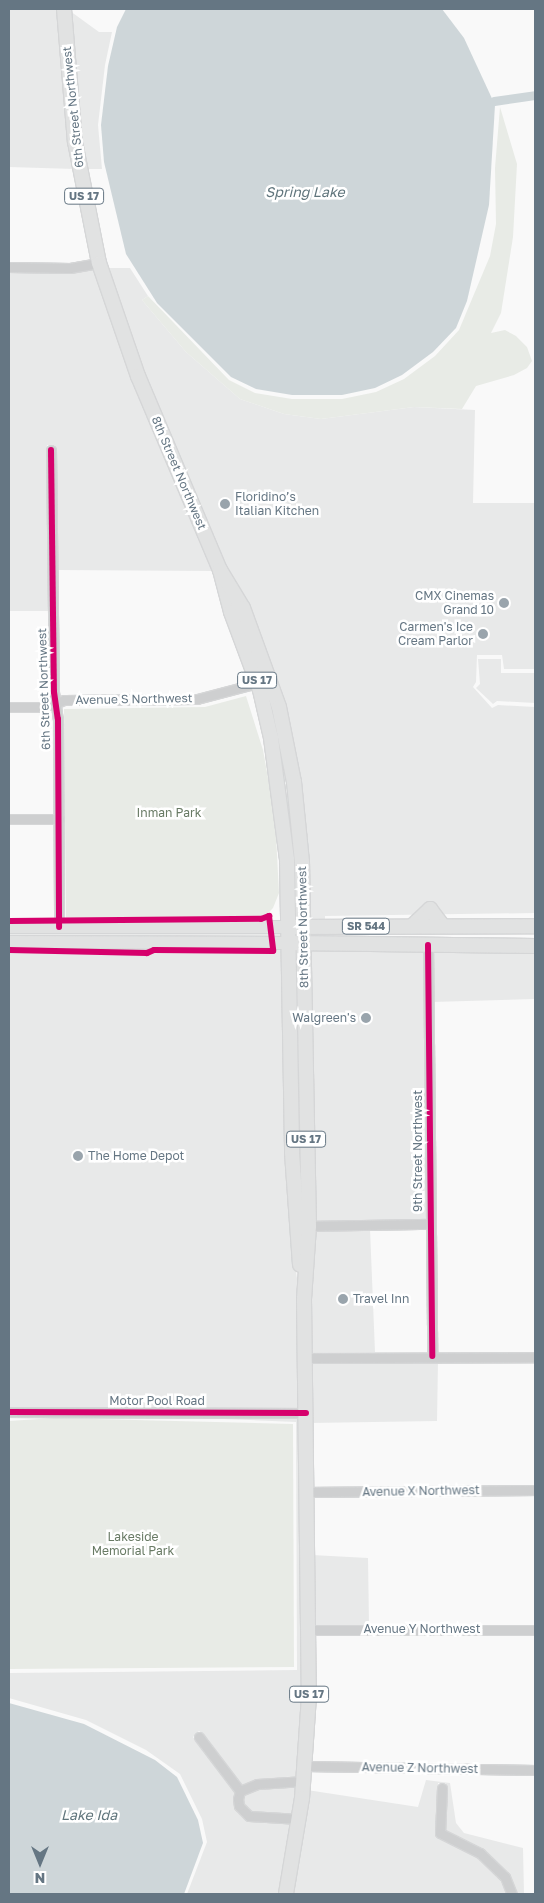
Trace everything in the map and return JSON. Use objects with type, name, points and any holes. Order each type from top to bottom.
[{"type":"main road","name":"6th Street Northwest","points":[[64,9],[75,142],[99,263],[138,376]]},
{"type":"main road","name":"8th Street Northwest","points":[[138,376],[220,570],[231,612],[259,686],[286,830],[292,1153],[302,1227]]},
{"type":"main road","name":"8th Street Northwest","points":[[220,570],[243,608],[260,651],[289,752],[301,846],[304,944],[302,1227],[306,1413]]},
{"type":"main road","points":[[259,686],[279,742],[289,752]]},
{"type":"main road","name":"SR 544","points":[[9,927],[535,926]]},
{"type":"main road","name":"SR 544","points":[[9,942],[535,946]]},
{"type":"main road","name":"US 17","points":[[286,1894],[299,1819],[305,1766],[308,1630],[306,1413]]},
{"type":"street","points":[[9,267],[70,268],[99,263]]},
{"type":"street","name":"6th Street Northwest","points":[[51,450],[59,819],[59,927]]},
{"type":"street","name":"Avenue S Northwest","points":[[9,707],[48,707],[64,700],[206,698],[259,686]]},
{"type":"street","points":[[9,819],[59,819]]},
{"type":"street","name":"9th Street Northwest","points":[[428,945],[429,1224],[432,1356]]},
{"type":"street","points":[[302,1227],[429,1224]]},
{"type":"street","points":[[305,1358],[535,1357]]},
{"type":"street","name":"Motor Pool Road","points":[[9,1412],[306,1413]]},
{"type":"street","name":"Avenue X Northwest","points":[[307,1492],[535,1490]]},
{"type":"street","name":"Avenue Y Northwest","points":[[308,1630],[535,1630]]},
{"type":"street","points":[[199,1737],[240,1791],[239,1806],[249,1816],[299,1819]]},
{"type":"street","name":"Avenue Z Northwest","points":[[305,1766],[535,1770]]},
{"type":"street","points":[[240,1791],[257,1784],[304,1781]]},
{"type":"street","points":[[442,1788],[440,1833],[486,1858],[504,1877],[512,1894]]},
{"type":"shaded area","points":[[9,9],[59,9],[75,169],[9,167]]},
{"type":"shaded area","points":[[70,11],[99,32],[112,32],[105,65],[98,125],[102,169],[84,169]]},
{"type":"shaded area","points":[[97,268],[222,594],[213,571],[57,570],[55,445],[47,445],[49,611],[9,611],[9,272],[70,273]]},
{"type":"shaded area","points":[[105,268],[130,268],[148,296],[142,300],[186,352],[240,399],[284,414],[321,419],[414,407],[475,410],[473,503],[535,503],[535,669],[504,669],[502,655],[477,655],[476,682],[473,687],[492,708],[498,705],[535,707],[535,913],[325,916],[325,921],[307,921],[298,782],[224,568],[141,374]]},
{"type":"shaded area","points":[[478,659],[501,659],[501,673],[535,673],[535,703],[497,701],[493,704],[476,688],[480,684]]},
{"type":"shaded area","points":[[284,932],[285,938],[9,937],[9,933]]},
{"type":"shaded area","points":[[9,947],[285,948],[290,1230],[300,1299],[302,1409],[9,1407]]},
{"type":"shaded area","points":[[293,948],[299,949],[304,1199],[296,1153]]},
{"type":"shaded area","points":[[308,949],[424,952],[425,1219],[313,1221]]},
{"type":"shaded area","points":[[432,952],[535,953],[535,999],[432,1002]]},
{"type":"shaded area","points":[[370,1229],[375,1352],[309,1353],[313,1230]]},
{"type":"shaded area","points":[[438,1361],[437,1421],[310,1423],[309,1362]]},
{"type":"shaded area","points":[[173,1417],[302,1418],[305,1695],[300,1776],[257,1779],[241,1785],[208,1739],[199,1731],[193,1737],[235,1792],[235,1807],[241,1816],[263,1823],[294,1824],[282,1894],[187,1894],[207,1842],[202,1819],[180,1774],[146,1750],[86,1720],[9,1698],[9,1673],[297,1670],[296,1422]]},
{"type":"shaded area","points":[[312,1555],[368,1558],[369,1625],[313,1625]]},
{"type":"shaded area","points":[[426,1780],[450,1783],[456,1823],[464,1833],[523,1848],[524,1894],[516,1894],[503,1868],[482,1849],[444,1830],[446,1783],[438,1783],[438,1837],[478,1857],[497,1874],[507,1894],[290,1894],[307,1790],[418,1807]]},
{"type":"shaded area","points":[[298,1786],[295,1814],[250,1812],[243,1804],[243,1794],[249,1791]]},
{"type":"green space","points":[[500,107],[517,164],[513,237],[501,313],[491,333],[505,330],[516,336],[527,347],[532,361],[527,368],[514,375],[476,386],[462,409],[414,407],[321,419],[284,414],[240,399],[186,352],[142,300],[148,296],[229,380],[255,393],[292,399],[342,399],[376,392],[404,379],[435,356],[459,330],[490,256],[496,224],[495,168]]},
{"type":"green space","name":"Inman Park","points":[[246,696],[263,750],[275,817],[279,893],[273,908],[266,915],[253,918],[66,918],[64,709],[205,707]]},
{"type":"green space","name":"Lakeside Memorial Park","points":[[54,1418],[293,1424],[294,1667],[9,1669],[9,1421]]},
{"type":"water","name":"Spring Lake","points":[[126,9],[442,9],[464,38],[495,105],[489,205],[467,301],[456,328],[433,352],[402,375],[375,388],[342,395],[292,395],[256,389],[231,377],[157,303],[126,254],[104,162],[101,125],[108,66],[117,27]]},
{"type":"water","name":"Lake Ida","points":[[9,1703],[84,1724],[155,1760],[177,1777],[198,1820],[203,1843],[184,1894],[9,1894]]},
{"type":"waterway","points":[[494,101],[535,95]]},
{"type":"cycle path","points":[[51,450],[54,692],[58,719],[59,927]]},
{"type":"cycle path","points":[[9,921],[261,919],[269,916],[273,951],[154,950],[147,953],[9,950]]},
{"type":"cycle path","points":[[428,945],[432,1356]]},
{"type":"cycle path","points":[[9,1412],[306,1413]]},
{"type":"place","name":"Floridino’s Italian Kitchen","points":[[225,504]]},
{"type":"place","name":"CMX Cinemas Grand 10","points":[[504,603]]},
{"type":"place","name":"Carmen's Ice Cream Parlor","points":[[483,634]]},
{"type":"place","name":"Walgreen's","points":[[366,1018]]},
{"type":"place","name":"The Home Depot","points":[[78,1156]]},
{"type":"place","name":"Travel Inn","points":[[343,1299]]}]
